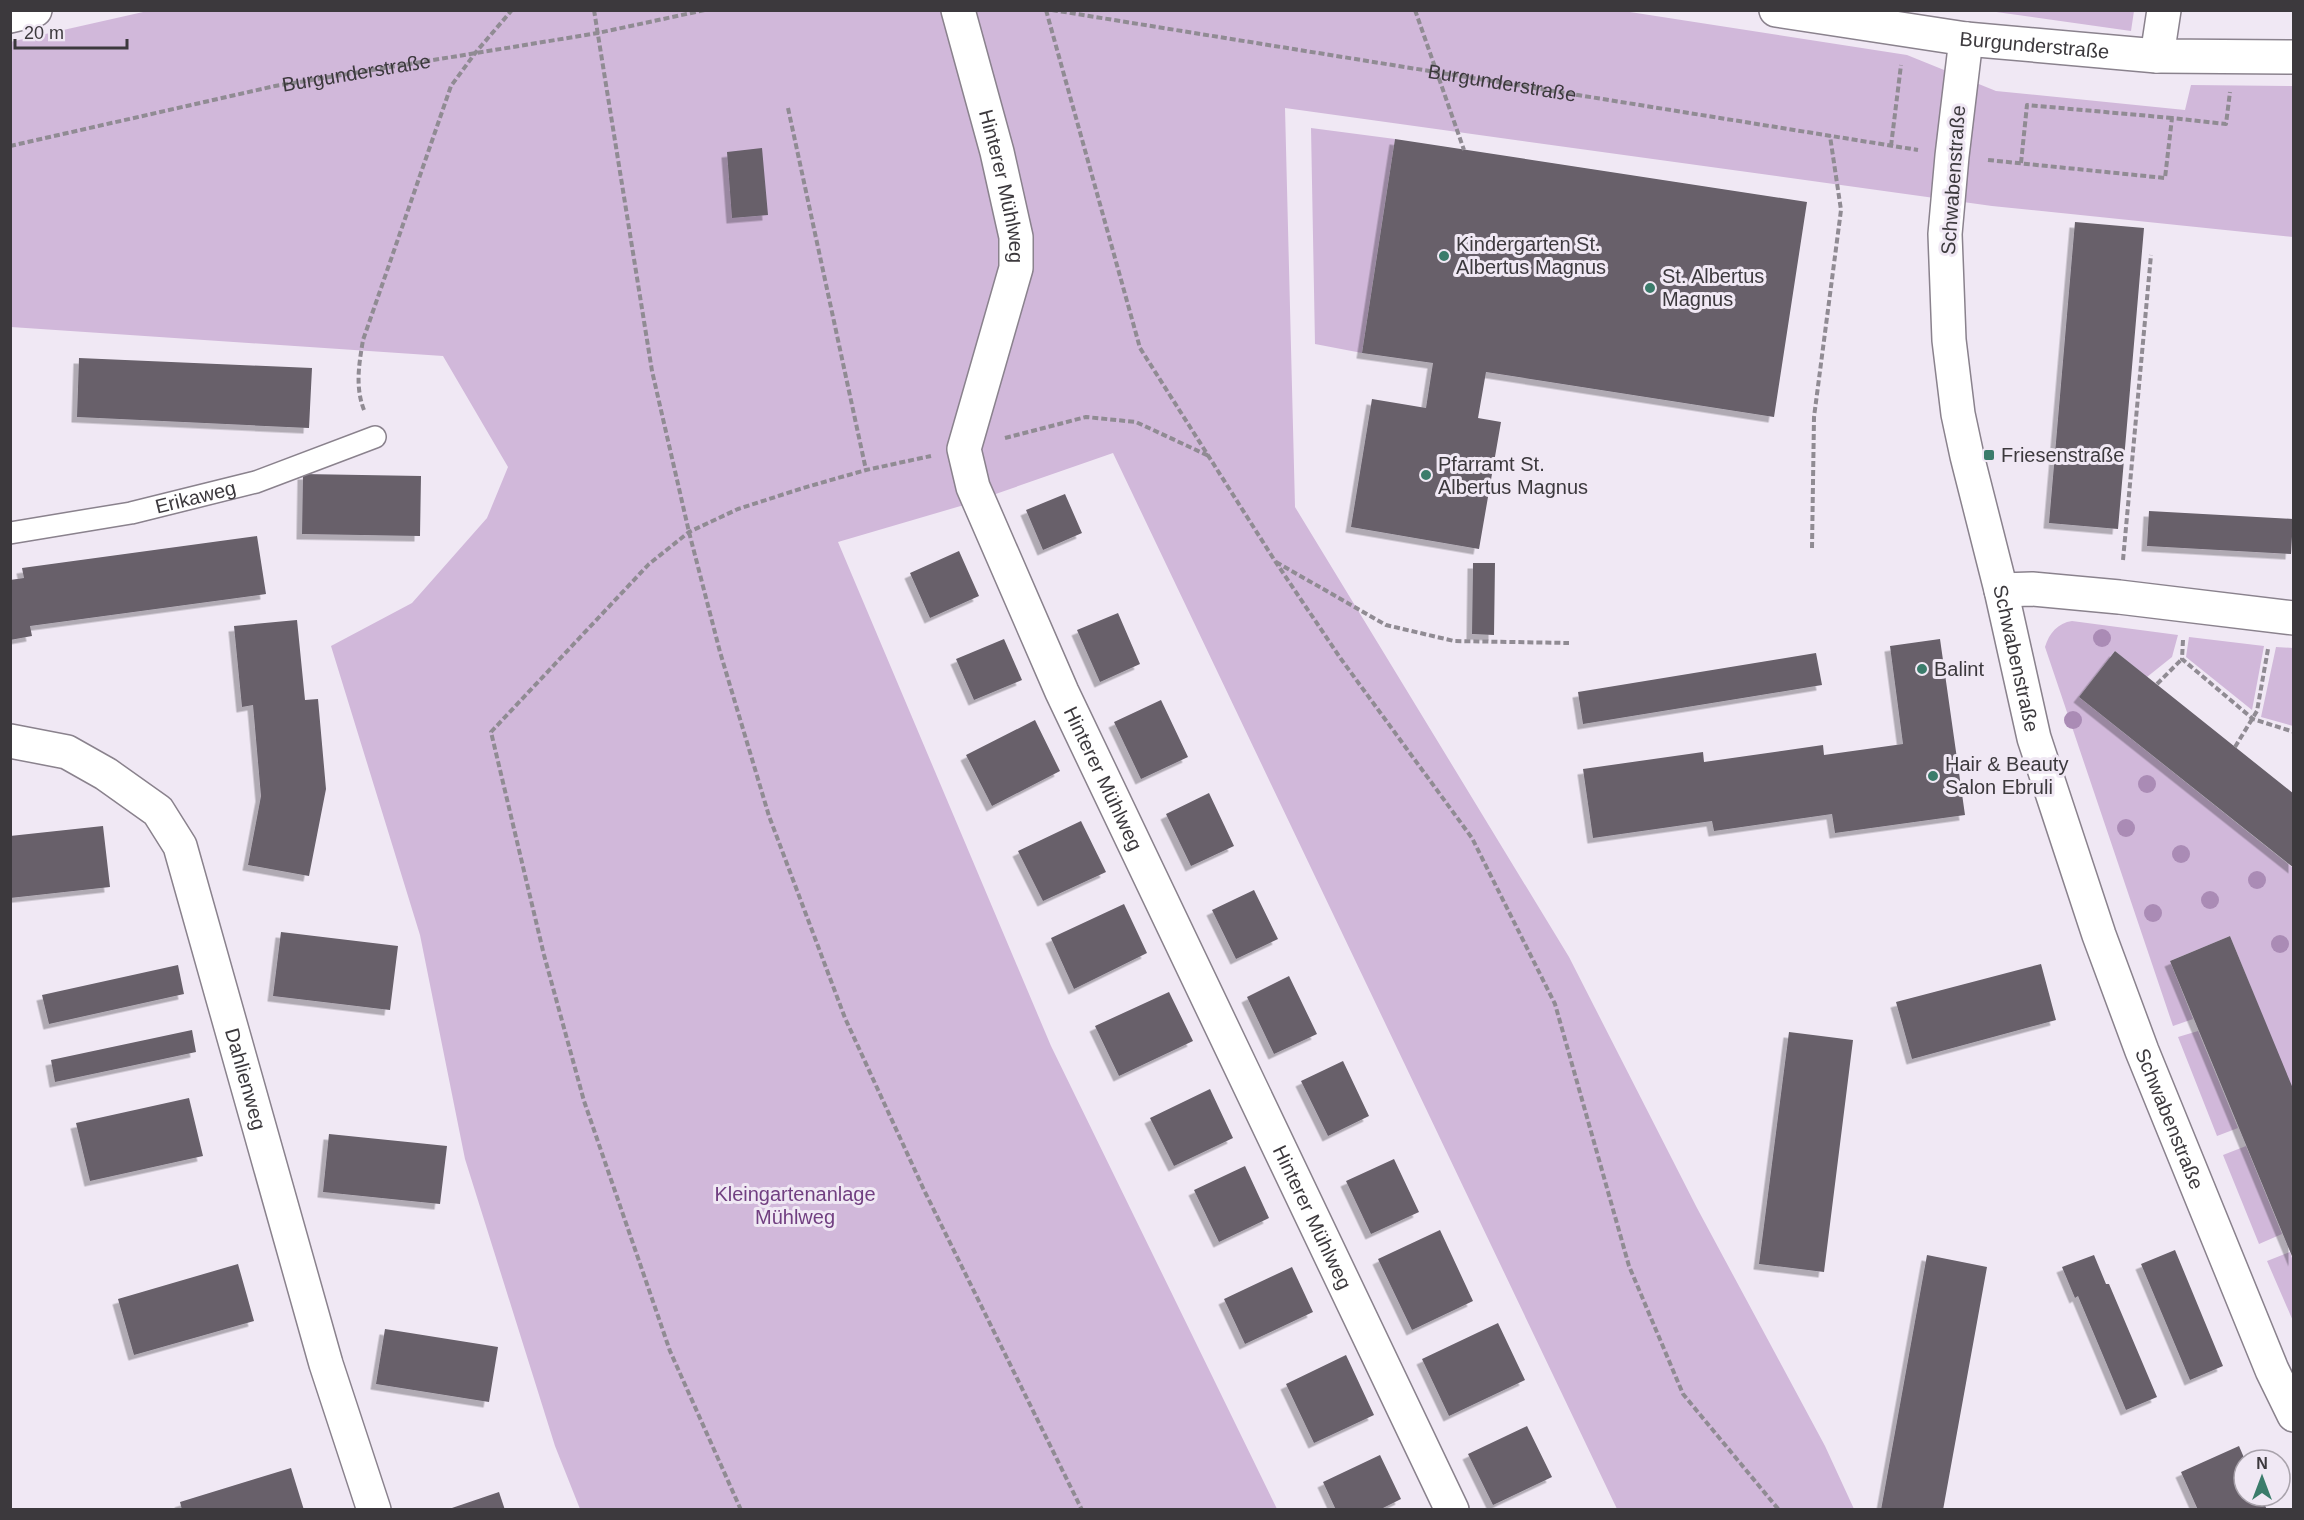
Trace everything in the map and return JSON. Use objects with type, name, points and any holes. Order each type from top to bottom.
[{"type":"street","points":[[10,16],[35,10]]},
{"type":"street","name":"Hinterer Mühlweg","points":[[958,10],[997,152],[1016,237],[1016,268],[964,449],[973,487],[1062,692],[1452,1509]]},
{"type":"street","name":"Burgunderstraße","points":[[1776,10],[1966,39],[2157,56],[2294,57]]},
{"type":"street","points":[[2157,56],[2164,10]]},
{"type":"street","name":"Schwabenstraße","points":[[1966,39],[1945,234],[1949,340],[1958,414],[2034,738],[2099,935],[2147,1062],[2272,1370],[2294,1415]]},
{"type":"street","points":[[2001,590],[2032,589],[2119,597],[2284,617]]},
{"type":"street","name":"Dahlienweg","points":[[10,741],[67,752],[106,774],[158,811],[180,846],[326,1364],[374,1509]]},
{"type":"lane","name":"Erikaweg","points":[[10,533],[130,513],[256,482],[375,437]]},
{"type":"path","points":[[375,437],[360,400],[358,372],[363,340],[451,86],[512,10]]},
{"type":"path","points":[[594,10],[652,372],[689,532],[720,651],[769,816],[845,1018],[924,1190],[1082,1509]]},
{"type":"path","name":"Burgunderstraße","points":[[10,146],[275,86],[598,33],[705,10]]},
{"type":"path","points":[[1046,10],[1140,348],[1275,561],[1341,659],[1472,838],[1555,1004],[1629,1266],[1683,1395],[1779,1509]]},
{"type":"path","name":"Burgunderstraße","points":[[1052,10],[1952,156],[2165,178],[2172,118]]},
{"type":"path","points":[[1415,10],[1464,150]]},
{"type":"path","points":[[1891,146],[1906,30]]},
{"type":"path","points":[[2021,164],[2026,105],[2226,124],[2234,56]]},
{"type":"path","points":[[788,108],[866,470]]},
{"type":"path","points":[[1812,548],[1814,417],[1841,210],[1830,136]]},
{"type":"path","points":[[2119,597],[2151,255]]},
{"type":"path","points":[[741,1509],[670,1351],[584,1101],[544,955],[491,732],[649,564],[689,532],[738,509],[866,470],[964,449],[1086,417],[1136,422],[1211,457]]},
{"type":"path","points":[[1275,561],[1386,625],[1454,641],[1569,643]]},
{"type":"path","points":[[2157,684],[2182,659],[2187,606]]},
{"type":"path","points":[[2235,747],[2257,711],[2284,617]]},
{"type":"path","points":[[2182,659],[2253,719],[2294,732]]},
{"type":"green space","name":"Kleingartenanlage Mühlweg","points":[[152,10],[1617,10],[1907,55],[1996,91],[2185,110],[2191,85],[2293,86],[2293,237],[1992,206],[1285,108],[1295,507],[1569,957],[1697,1208],[1825,1446],[1854,1509],[1617,1509],[1113,453],[964,505],[838,542],[1051,1046],[1277,1509],[580,1509],[555,1446],[465,1159],[420,935],[331,646],[412,603],[487,518],[508,467],[443,356],[11,327],[10,42]]},
{"type":"green space","points":[[2134,10],[2131,31],[1989,11]]},
{"type":"green space","points":[[1311,128],[1395,139],[1362,353],[1315,344]]},
{"type":"green space","points":[[2072,621],[2178,635],[2172,657],[2147,677],[2115,651],[2079,697],[2293,868],[2293,1091],[2230,936],[2170,961],[2193,1019],[2173,1026],[2045,647],[2055,630],[2062,624]]},
{"type":"green space","points":[[2189,637],[2264,646],[2252,710],[2186,657]]},
{"type":"green space","points":[[2276,647],[2293,648],[2293,726],[2261,717]]},
{"type":"green space","points":[[2198,1031],[2238,1128],[2217,1136],[2178,1037]]},
{"type":"green space","points":[[2246,1146],[2282,1234],[2259,1244],[2223,1155]]},
{"type":"green space","points":[[2290,1252],[2293,1261],[2293,1321],[2267,1261]]},
{"type":"building","points":[[1395,139],[1807,202],[1774,417],[1486,372],[1478,418],[1501,422],[1479,549],[1351,527],[1372,399],[1426,408],[1433,363],[1362,353]]},
{"type":"building","points":[[762,148],[768,215],[732,218],[727,152]]},
{"type":"building","points":[[2075,222],[2144,228],[2118,529],[2049,523]]},
{"type":"building","points":[[79,358],[312,368],[309,428],[77,417]]},
{"type":"building","points":[[303,474],[421,476],[420,536],[302,534]]},
{"type":"building","points":[[1065,494],[1082,533],[1043,550],[1026,510]]},
{"type":"building","points":[[2149,511],[2293,519],[2291,554],[2147,546]]},
{"type":"building","points":[[257,536],[266,594],[30,626],[32,636],[10,640],[10,580],[24,578],[22,568]]},
{"type":"building","points":[[959,551],[979,596],[930,618],[910,573]]},
{"type":"building","points":[[1473,563],[1495,563],[1494,635],[1472,634]]},
{"type":"building","points":[[1118,613],[1140,664],[1100,682],[1077,630]]},
{"type":"building","points":[[297,620],[305,700],[318,699],[326,789],[309,876],[248,865],[261,796],[253,705],[242,707],[234,626]]},
{"type":"building","points":[[1004,639],[1022,680],[974,700],[956,659]]},
{"type":"building","points":[[1940,639],[1965,815],[1835,833],[1832,814],[1714,831],[1712,821],[1593,838],[1583,769],[1703,752],[1704,762],[1823,745],[1824,755],[1903,744],[1890,646]]},
{"type":"building","points":[[2115,651],[2294,794],[2294,868],[2079,697]]},
{"type":"building","points":[[1816,653],[1822,685],[1583,724],[1578,692]]},
{"type":"building","points":[[1161,700],[1188,757],[1141,779],[1114,722]]},
{"type":"building","points":[[1035,720],[1060,771],[992,806],[966,755]]},
{"type":"building","points":[[1209,793],[1234,846],[1191,866],[1166,814]]},
{"type":"building","points":[[1081,821],[1106,872],[1043,901],[1018,851]]},
{"type":"building","points":[[103,826],[110,887],[10,898],[10,836]]},
{"type":"building","points":[[1254,890],[1278,939],[1236,959],[1212,910]]},
{"type":"building","points":[[1124,904],[1147,953],[1074,989],[1051,938]]},
{"type":"building","points":[[281,932],[398,946],[390,1010],[273,996]]},
{"type":"building","points":[[2230,936],[2294,1091],[2294,1261],[2170,961]]},
{"type":"building","points":[[2041,964],[2056,1020],[1912,1059],[1896,1002]]},
{"type":"building","points":[[178,965],[184,994],[49,1024],[42,995]]},
{"type":"building","points":[[1289,976],[1317,1034],[1274,1054],[1247,997]]},
{"type":"building","points":[[1169,992],[1193,1041],[1119,1076],[1095,1026]]},
{"type":"building","points":[[192,1030],[196,1052],[55,1082],[51,1060]]},
{"type":"building","points":[[1789,1032],[1853,1040],[1824,1272],[1759,1264]]},
{"type":"building","points":[[1343,1061],[1369,1116],[1328,1136],[1301,1081]]},
{"type":"building","points":[[1210,1089],[1233,1138],[1174,1166],[1150,1118]]},
{"type":"building","points":[[189,1098],[203,1156],[90,1181],[76,1123]]},
{"type":"building","points":[[329,1134],[447,1146],[440,1204],[323,1192]]},
{"type":"building","points":[[1394,1159],[1419,1212],[1371,1234],[1346,1181]]},
{"type":"building","points":[[1245,1166],[1269,1218],[1219,1242],[1194,1190]]},
{"type":"building","points":[[1440,1230],[1473,1301],[1412,1330],[1378,1259]]},
{"type":"building","points":[[2175,1250],[2223,1366],[2190,1380],[2141,1264]]},
{"type":"building","points":[[1927,1255],[1987,1267],[1943,1510],[1881,1510]]},
{"type":"building","points":[[2094,1255],[2106,1284],[2109,1284],[2157,1397],[2126,1410],[2078,1296],[2075,1298],[2062,1267]]},
{"type":"building","points":[[238,1264],[254,1321],[134,1355],[118,1299]]},
{"type":"building","points":[[1292,1267],[1313,1312],[1245,1344],[1224,1299]]},
{"type":"building","points":[[1498,1323],[1525,1380],[1449,1416],[1422,1359]]},
{"type":"building","points":[[385,1329],[498,1347],[489,1402],[376,1384]]},
{"type":"building","points":[[1346,1355],[1374,1415],[1314,1443],[1286,1384]]},
{"type":"building","points":[[1527,1426],[1552,1477],[1493,1505],[1468,1454]]},
{"type":"building","points":[[2232,1449],[2232,1508],[2266,1508],[2267,1510],[2198,1510],[2181,1472]]},
{"type":"building","points":[[1380,1455],[1401,1499],[1379,1510],[1336,1510],[1323,1482]]},
{"type":"building","points":[[291,1468],[304,1510],[182,1510],[180,1502]]},
{"type":"building","points":[[499,1492],[505,1510],[449,1510],[449,1509]]},
{"type":"place","name":"Kindergarten St. Albertus Magnus","points":[[1444,256]]},
{"type":"place","name":"St. Albertus Magnus","points":[[1650,288]]},
{"type":"place","name":"Friesenstraße","points":[[1989,455]]},
{"type":"place","name":"Pfarramt St. Albertus Magnus","points":[[1426,475]]},
{"type":"place","name":"Balint","points":[[1922,669]]},
{"type":"place","name":"Hair & Beauty Salon Ebruli","points":[[1933,776]]}]
